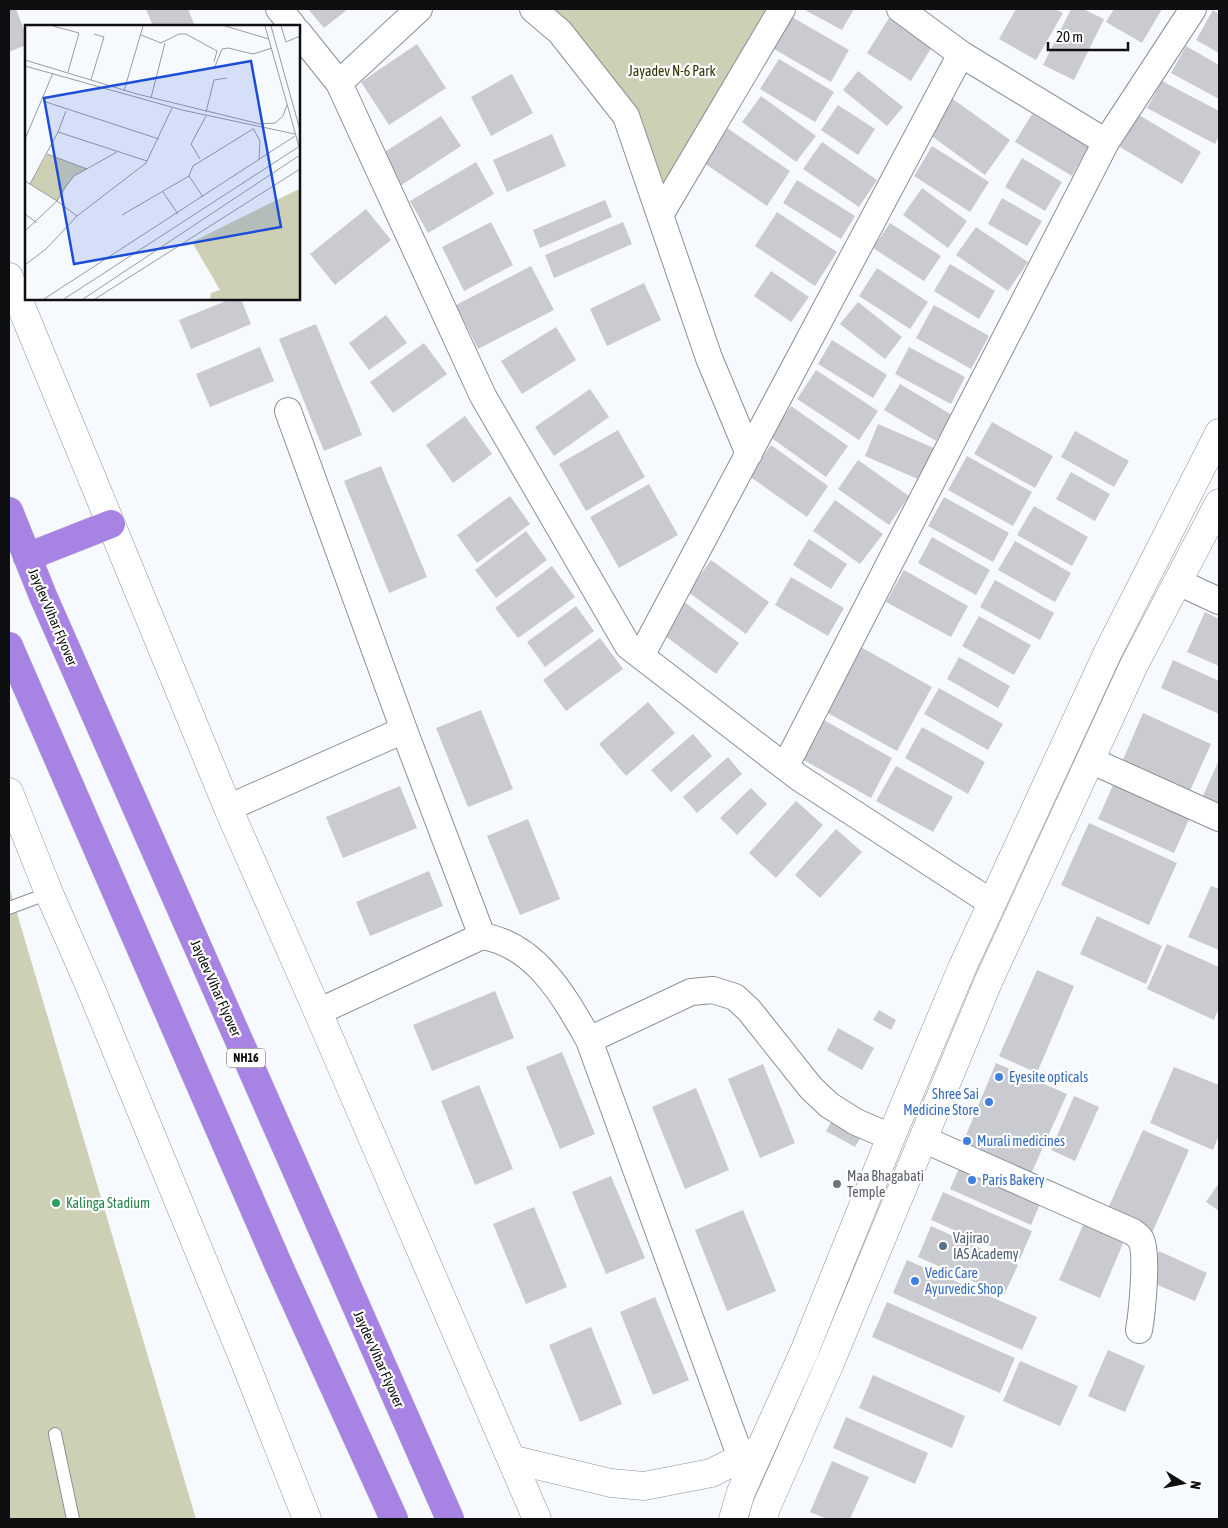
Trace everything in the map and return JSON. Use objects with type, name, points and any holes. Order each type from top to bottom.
[{"type":"highway","name":"Jaydev Vihar Flyover","points":[[9,511],[43,596],[450,1519]]},
{"type":"highway","points":[[28,557],[111,524]]},
{"type":"highway","points":[[9,646],[283,1275],[394,1519]]},
{"type":"street","points":[[279,9],[292,25]]},
{"type":"street","points":[[339,83],[419,9]]},
{"type":"street","points":[[533,9],[560,32],[626,116],[709,358],[749,454]]},
{"type":"street","points":[[660,214],[782,9]]},
{"type":"street","points":[[900,9],[961,54],[1106,142]]},
{"type":"street","points":[[785,767],[1106,142],[1193,9]]},
{"type":"street","points":[[300,35],[339,83],[483,396],[628,646],[785,767],[992,903]]},
{"type":"street","points":[[641,656],[961,54]]},
{"type":"street","points":[[9,277],[228,808],[537,1519]]},
{"type":"street","points":[[288,411],[404,730],[482,936]]},
{"type":"street","points":[[733,1519],[751,1453],[804,1352],[962,968],[1108,652],[1219,433]]},
{"type":"street","points":[[763,1519],[989,980],[1134,665],[1219,503]]},
{"type":"street","points":[[1178,582],[1219,601]]},
{"type":"street","points":[[1108,652],[1134,665]]},
{"type":"street","points":[[228,808],[404,730]]},
{"type":"street","points":[[1090,760],[1219,818]]},
{"type":"street","points":[[9,792],[49,893],[91,989],[225,1315],[306,1519]]},
{"type":"street","points":[[318,1012],[482,936],[494,938],[514,947],[533,961],[549,977],[565,999],[589,1040],[751,1453]]},
{"type":"street","points":[[589,1040],[691,992],[713,990],[735,997],[749,1010],[811,1088],[828,1105],[856,1122],[891,1137]]},
{"type":"street","points":[[923,1139],[1133,1232],[1141,1239],[1144,1251],[1139,1330]]},
{"type":"street","points":[[511,1459],[611,1483],[644,1486],[711,1473],[751,1453]]},
{"type":"lane","points":[[9,908],[49,893]]},
{"type":"lane","points":[[55,1434],[73,1519]]},
{"type":"green space","name":"Jayadev N-6 Park","points":[[533,9],[782,9],[660,215],[626,116]]},
{"type":"green space","name":"Kalinga Stadium","points":[[9,886],[196,1519],[9,1519]]},
{"type":"building","points":[[9,9],[16,9],[25,32],[25,45],[9,52]]},
{"type":"building","points":[[146,9],[188,9],[195,25],[153,25]]},
{"type":"building","points":[[308,9],[348,9],[324,28]]},
{"type":"building","points":[[803,9],[854,9],[842,30]]},
{"type":"building","points":[[1016,9],[1055,9],[1063,13],[1036,60],[999,39]]},
{"type":"building","points":[[1071,9],[1083,9],[1104,19],[1074,80],[1043,65]]},
{"type":"building","points":[[1114,9],[1162,9],[1142,43],[1106,22]]},
{"type":"building","points":[[1213,10],[1219,14],[1219,53],[1196,40]]},
{"type":"building","points":[[792,17],[849,50],[831,82],[774,49]]},
{"type":"building","points":[[889,18],[933,45],[911,81],[867,53]]},
{"type":"building","points":[[417,44],[446,88],[389,125],[361,82]]},
{"type":"building","points":[[1186,46],[1219,65],[1219,99],[1171,73]]},
{"type":"building","points":[[779,59],[834,92],[815,122],[760,89]]},
{"type":"building","points":[[858,71],[903,107],[887,126],[843,90]]},
{"type":"building","points":[[512,74],[533,113],[491,136],[471,97]]},
{"type":"building","points":[[1162,81],[1219,111],[1219,136],[1215,144],[1147,108]]},
{"type":"building","points":[[761,96],[816,136],[796,162],[742,122]]},
{"type":"building","points":[[950,97],[1010,140],[985,175],[926,132]]},
{"type":"building","points":[[838,105],[875,129],[858,155],[821,130]]},
{"type":"building","points":[[1032,114],[1088,147],[1072,176],[1015,142]]},
{"type":"building","points":[[1139,115],[1201,152],[1182,184],[1120,147]]},
{"type":"building","points":[[441,116],[461,146],[400,186],[380,155]]},
{"type":"building","points":[[727,128],[790,171],[767,206],[704,163]]},
{"type":"building","points":[[552,134],[566,166],[507,192],[493,160]]},
{"type":"building","points":[[822,142],[877,180],[859,207],[803,169]]},
{"type":"building","points":[[932,146],[989,182],[970,212],[914,176]]},
{"type":"building","points":[[1022,158],[1062,182],[1045,211],[1005,187]]},
{"type":"building","points":[[476,162],[494,194],[428,233],[410,201]]},
{"type":"building","points":[[797,180],[855,216],[841,239],[783,203]]},
{"type":"building","points":[[922,188],[967,221],[948,248],[903,215]]},
{"type":"building","points":[[1002,198],[1042,221],[1027,246],[988,224]]},
{"type":"building","points":[[605,200],[612,217],[540,248],[533,230]]},
{"type":"building","points":[[366,209],[391,240],[335,285],[310,254]]},
{"type":"building","points":[[777,212],[837,252],[815,286],[755,246]]},
{"type":"building","points":[[491,222],[513,265],[464,291],[442,247]]},
{"type":"building","points":[[623,222],[632,244],[554,278],[545,255]]},
{"type":"building","points":[[890,223],[941,256],[924,281],[873,248]]},
{"type":"building","points":[[976,227],[1028,262],[1008,291],[956,255]]},
{"type":"building","points":[[950,264],[995,291],[979,319],[934,291]]},
{"type":"building","points":[[531,266],[554,310],[478,349],[456,305]]},
{"type":"building","points":[[877,268],[928,302],[910,329],[859,296]]},
{"type":"building","points":[[771,271],[809,297],[791,322],[754,296]]},
{"type":"building","points":[[644,283],[661,320],[607,346],[590,309]]},
{"type":"building","points":[[229,300],[241,300],[251,324],[191,349],[179,320]]},
{"type":"building","points":[[858,302],[902,337],[885,359],[840,324]]},
{"type":"building","points":[[934,305],[989,336],[971,369],[916,338]]},
{"type":"building","points":[[386,315],[407,343],[369,370],[349,343]]},
{"type":"building","points":[[316,324],[362,435],[324,451],[279,339]]},
{"type":"building","points":[[556,327],[576,360],[522,394],[501,361]]},
{"type":"building","points":[[832,340],[887,375],[873,398],[818,364]]},
{"type":"building","points":[[424,343],[447,374],[393,413],[370,382]]},
{"type":"building","points":[[260,347],[274,381],[210,407],[196,374]]},
{"type":"building","points":[[909,347],[965,377],[951,404],[895,374]]},
{"type":"building","points":[[816,370],[878,411],[859,440],[797,399]]},
{"type":"building","points":[[900,384],[952,415],[936,441],[884,410]]},
{"type":"building","points":[[590,389],[609,417],[554,456],[535,427]]},
{"type":"building","points":[[791,406],[848,446],[826,477],[770,437]]},
{"type":"building","points":[[465,416],[492,454],[453,483],[426,445]]},
{"type":"building","points":[[992,422],[1053,456],[1035,488],[974,454]]},
{"type":"building","points":[[878,424],[934,448],[920,480],[865,456]]},
{"type":"building","points":[[618,430],[645,477],[586,511],[559,464]]},
{"type":"building","points":[[1075,431],[1129,461],[1114,487],[1061,457]]},
{"type":"building","points":[[771,445],[828,486],[807,517],[749,476]]},
{"type":"building","points":[[967,456],[1032,492],[1013,526],[948,490]]},
{"type":"building","points":[[858,460],[909,496],[889,525],[838,489]]},
{"type":"building","points":[[381,466],[427,577],[389,593],[344,481]]},
{"type":"building","points":[[1071,472],[1110,494],[1095,521],[1056,499]]},
{"type":"building","points":[[649,484],[678,535],[619,568],[590,517]]},
{"type":"building","points":[[510,496],[530,524],[477,563],[457,535]]},
{"type":"building","points":[[944,497],[1009,533],[993,562],[928,526]]},
{"type":"building","points":[[835,500],[883,534],[860,564],[813,531]]},
{"type":"building","points":[[1034,506],[1088,537],[1072,566],[1017,535]]},
{"type":"building","points":[[526,531],[547,560],[496,598],[475,570]]},
{"type":"building","points":[[932,537],[990,570],[976,595],[918,563]]},
{"type":"building","points":[[809,539],[847,564],[831,589],[793,565]]},
{"type":"building","points":[[1015,541],[1071,573],[1055,602],[998,570]]},
{"type":"building","points":[[711,560],[769,602],[746,634],[688,592]]},
{"type":"building","points":[[552,566],[575,597],[518,638],[495,608]]},
{"type":"building","points":[[904,570],[968,606],[951,637],[886,602]]},
{"type":"building","points":[[791,577],[844,608],[828,636],[775,605]]},
{"type":"building","points":[[995,580],[1054,613],[1040,640],[980,607]]},
{"type":"building","points":[[683,601],[739,643],[716,674],[660,632]]},
{"type":"building","points":[[576,606],[594,631],[545,667],[527,642]]},
{"type":"building","points":[[1205,612],[1219,619],[1219,666],[1187,652]]},
{"type":"building","points":[[979,616],[1031,645],[1014,675],[962,646]]},
{"type":"building","points":[[600,638],[623,669],[566,711],[543,680]]},
{"type":"building","points":[[859,646],[932,687],[897,751],[824,711]]},
{"type":"building","points":[[959,657],[1010,686],[998,708],[947,679]]},
{"type":"building","points":[[1173,660],[1219,681],[1219,714],[1161,688]]},
{"type":"building","points":[[939,688],[1003,724],[988,750],[924,714]]},
{"type":"building","points":[[648,702],[675,733],[626,776],[599,744]]},
{"type":"building","points":[[481,710],[513,789],[468,807],[436,728]]},
{"type":"building","points":[[1143,713],[1211,744],[1186,800],[1119,769]]},
{"type":"building","points":[[822,719],[892,758],[871,798],[800,758]]},
{"type":"building","points":[[922,727],[985,762],[968,794],[905,758]]},
{"type":"building","points":[[693,734],[712,756],[671,792],[651,770]]},
{"type":"building","points":[[728,757],[742,774],[697,813],[683,797]]},
{"type":"building","points":[[1219,760],[1219,806],[1202,798]]},
{"type":"building","points":[[896,766],[953,797],[933,832],[876,801]]},
{"type":"building","points":[[1114,783],[1190,817],[1174,853],[1098,819]]},
{"type":"building","points":[[400,786],[417,828],[343,858],[326,817]]},
{"type":"building","points":[[751,788],[767,804],[737,835],[720,818]]},
{"type":"building","points":[[796,801],[823,825],[776,878],[749,853]]},
{"type":"building","points":[[528,819],[560,899],[520,915],[487,836]]},
{"type":"building","points":[[1089,823],[1177,863],[1149,925],[1061,885]]},
{"type":"building","points":[[836,829],[862,852],[820,898],[795,875]]},
{"type":"building","points":[[429,871],[443,906],[370,936],[356,902]]},
{"type":"building","points":[[1211,886],[1219,889],[1219,950],[1188,937]]},
{"type":"building","points":[[1097,916],[1162,946],[1146,984],[1080,954]]},
{"type":"building","points":[[1167,944],[1219,967],[1219,1008],[1214,1020],[1147,989]]},
{"type":"building","points":[[1037,970],[1074,986],[1037,1073],[999,1056]]},
{"type":"building","points":[[495,991],[514,1038],[432,1071],[413,1025]]},
{"type":"building","points":[[879,1010],[896,1020],[891,1030],[873,1020]]},
{"type":"building","points":[[838,1028],[874,1048],[862,1070],[827,1050]]},
{"type":"building","points":[[562,1052],[595,1134],[560,1149],[526,1067]]},
{"type":"building","points":[[996,1063],[1067,1094],[1030,1176],[961,1147]]},
{"type":"building","points":[[763,1064],[795,1143],[760,1158],[728,1079]]},
{"type":"building","points":[[1174,1067],[1219,1085],[1219,1135],[1213,1150],[1150,1123]]},
{"type":"building","points":[[479,1085],[513,1169],[475,1185],[441,1101]]},
{"type":"building","points":[[696,1088],[729,1170],[685,1189],[652,1107]]},
{"type":"building","points":[[1074,1096],[1099,1107],[1075,1161],[1051,1150]]},
{"type":"building","points":[[833,1119],[862,1135],[855,1147],[826,1131]]},
{"type":"building","points":[[1143,1130],[1189,1150],[1152,1233],[1106,1213]]},
{"type":"building","points":[[962,1161],[1043,1197],[1031,1225],[950,1189]]},
{"type":"building","points":[[611,1176],[645,1258],[606,1274],[572,1192]]},
{"type":"building","points":[[1219,1183],[1219,1211],[1206,1202]]},
{"type":"building","points":[[943,1192],[1032,1231],[1020,1259],[931,1220]]},
{"type":"building","points":[[534,1207],[567,1287],[526,1304],[493,1224]]},
{"type":"building","points":[[743,1210],[776,1291],[727,1311],[695,1230]]},
{"type":"building","points":[[1084,1223],[1124,1241],[1100,1298],[1059,1280]]},
{"type":"building","points":[[931,1226],[1018,1265],[1004,1295],[918,1257]]},
{"type":"building","points":[[1159,1251],[1207,1273],[1195,1301],[1146,1280]]},
{"type":"building","points":[[907,1260],[1037,1317],[1022,1350],[893,1293]]},
{"type":"building","points":[[655,1297],[689,1380],[653,1395],[620,1312]]},
{"type":"building","points":[[887,1302],[1015,1358],[1000,1393],[872,1337]]},
{"type":"building","points":[[591,1327],[622,1404],[580,1422],[549,1345]]},
{"type":"building","points":[[1108,1350],[1145,1366],[1125,1412],[1088,1396]]},
{"type":"building","points":[[1020,1361],[1078,1386],[1060,1426],[1003,1401]]},
{"type":"building","points":[[873,1375],[965,1416],[952,1448],[859,1408]]},
{"type":"building","points":[[846,1417],[928,1453],[915,1484],[833,1448]]},
{"type":"building","points":[[832,1461],[869,1477],[850,1519],[827,1519],[810,1512]]},
{"type":"place","name":"Eyesite opticals","points":[[999,1077]]},
{"type":"place","name":"Shree Sai Medicine Store","points":[[989,1102]]},
{"type":"place","name":"Murali medicines","points":[[967,1141]]},
{"type":"place","name":"Paris Bakery","points":[[972,1180]]},
{"type":"place","name":"Maa Bhagabati Temple","points":[[837,1184]]},
{"type":"place","name":"Kalinga Stadium","points":[[56,1203]]},
{"type":"place","name":"Vajirao IAS Academy","points":[[943,1246]]},
{"type":"place","name":"Vedic Care Ayurvedic Shop","points":[[915,1281]]}]
